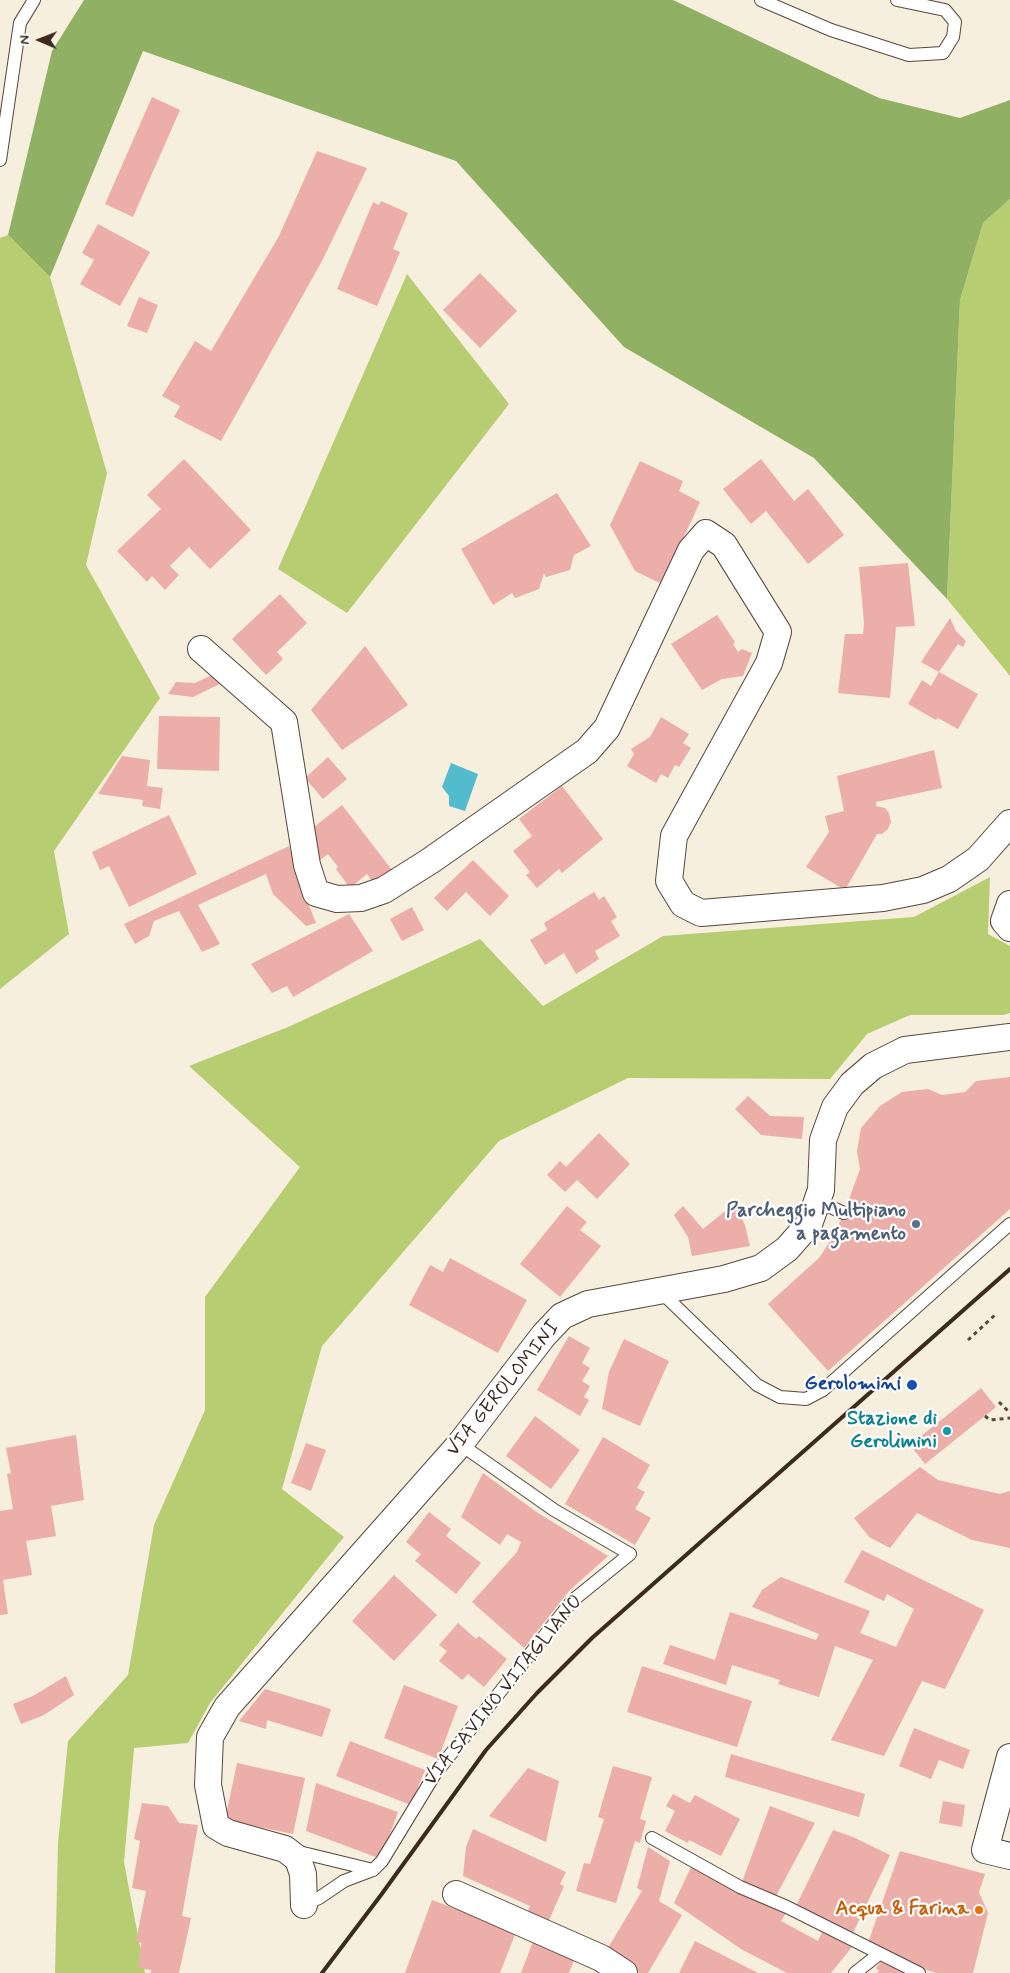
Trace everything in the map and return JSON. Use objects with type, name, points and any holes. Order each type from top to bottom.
[{"type":"street","points":[[201,649],[284,722],[307,865],[316,893],[338,899],[361,898],[384,890],[430,862],[587,751],[607,728],[691,550],[706,533],[724,545],[778,632],[769,663],[674,836],[669,881],[683,904],[701,913],[883,898],[923,890],[949,879],[978,859],[1010,823]]},
{"type":"street","points":[[1010,904],[1004,922],[1010,928]]},
{"type":"street","name":"VIA GEROLOMINI","points":[[285,1849],[228,1834],[216,1826],[208,1785],[210,1737],[228,1707],[460,1444],[544,1335],[562,1316],[588,1304],[724,1279],[761,1268],[787,1249],[809,1224],[821,1190],[823,1140],[835,1107],[852,1084],[873,1066],[905,1050],[1010,1037]]},
{"type":"street","points":[[1010,1757],[985,1850],[1010,1856]]},
{"type":"street","points":[[285,1849],[298,1859],[303,1874],[304,1905]]},
{"type":"street","points":[[456,1894],[601,1958],[624,1973]]},
{"type":"lane","points":[[0,160],[20,23],[34,0]]},
{"type":"lane","points":[[761,0],[831,30],[909,55],[943,53],[953,37],[955,22],[945,10],[897,0]]},
{"type":"lane","points":[[817,1201],[844,1213]]},
{"type":"lane","points":[[660,1291],[757,1386],[780,1397],[806,1398],[823,1390],[1010,1224]]},
{"type":"lane","name":"VIA SAVINO VITAGLIANO","points":[[373,1870],[382,1861],[435,1774],[572,1600],[630,1554],[554,1510],[460,1444]]},
{"type":"lane","points":[[652,1838],[740,1887],[787,1907],[919,1973]]},
{"type":"lane","points":[[285,1849],[373,1870]]},
{"type":"lane","points":[[304,1905],[344,1880],[373,1870]]},
{"type":"lane","points":[[855,1973],[879,1954]]},
{"type":"path","points":[[968,1340],[996,1314]]},
{"type":"path","points":[[999,1402],[1010,1413]]},
{"type":"path","points":[[985,1416],[990,1420],[1010,1418]]},
{"type":"green space","points":[[84,0],[673,0],[879,98],[960,118],[1010,100],[1010,199],[983,223],[960,300],[947,599],[814,458],[624,347],[456,161],[143,51],[50,277],[8,235],[52,51]]},
{"type":"green space","points":[[1010,199],[1010,676],[947,599],[960,300],[983,223]]},
{"type":"green space","points":[[8,235],[50,277],[107,473],[86,565],[160,698],[54,851],[69,934],[0,989],[0,238]]},
{"type":"green space","points":[[407,274],[509,404],[347,613],[278,569]]},
{"type":"green space","points":[[990,877],[988,934],[1010,946],[1010,1013],[1003,1015],[910,1015],[867,1034],[830,1079],[628,1078],[499,1141],[322,1346],[282,1489],[344,1537],[210,1703],[188,1743],[134,1748],[124,1862],[145,1973],[55,1973],[58,1843],[68,1741],[128,1675],[154,1525],[205,1410],[205,1297],[300,1167],[189,1066],[288,1027],[480,939],[543,1006],[663,936],[914,917]]},
{"type":"water","points":[[451,763],[478,774],[465,811],[449,806],[449,796],[442,787]]},
{"type":"building","points":[[152,97],[180,110],[133,217],[105,204]]},
{"type":"building","points":[[317,151],[367,168],[322,261],[221,441],[174,417],[180,406],[162,396],[195,341],[211,351],[279,236]]},
{"type":"building","points":[[381,201],[408,213],[393,249],[400,252],[377,306],[337,289],[373,202],[379,205]]},
{"type":"building","points":[[98,224],[150,252],[120,306],[80,284],[94,260],[82,253]]},
{"type":"building","points":[[480,273],[517,311],[480,348],[443,310]]},
{"type":"building","points":[[139,297],[158,305],[147,333],[127,326]]},
{"type":"building","points":[[184,459],[251,530],[210,569],[189,547],[170,566],[179,575],[165,590],[152,576],[147,582],[117,551],[161,509],[147,495]]},
{"type":"building","points":[[761,459],[794,501],[808,489],[844,535],[808,564],[766,511],[751,524],[723,489]]},
{"type":"building","points":[[640,461],[683,481],[679,491],[700,502],[662,584],[635,571],[610,525]]},
{"type":"building","points":[[557,493],[591,546],[574,555],[570,570],[546,577],[544,573],[539,589],[515,598],[512,593],[493,605],[461,549]]},
{"type":"building","points":[[908,563],[915,626],[896,627],[890,698],[838,693],[845,634],[863,634],[864,623],[859,567]]},
{"type":"building","points":[[280,594],[307,623],[277,652],[283,659],[266,675],[232,639]]},
{"type":"building","points":[[717,615],[735,642],[733,644],[738,652],[742,649],[752,653],[743,676],[722,679],[702,690],[671,644]]},
{"type":"building","points":[[950,618],[956,631],[966,641],[963,647],[958,644],[939,672],[921,662]]},
{"type":"building","points":[[365,646],[408,705],[342,750],[311,710]]},
{"type":"building","points":[[939,672],[978,694],[958,729],[938,718],[936,720],[908,704],[922,680],[931,686]]},
{"type":"building","points":[[214,674],[224,682],[193,697],[168,694],[176,682],[195,683]]},
{"type":"building","points":[[159,716],[220,717],[219,771],[157,769]]},
{"type":"building","points":[[661,717],[689,734],[683,743],[691,748],[679,767],[675,765],[668,778],[661,774],[656,783],[627,766],[634,754],[631,749],[650,737]]},
{"type":"building","points":[[934,750],[942,788],[876,802],[876,806],[885,808],[889,813],[891,822],[888,829],[882,834],[877,834],[845,890],[806,867],[829,832],[825,816],[844,811],[837,776]]},
{"type":"building","points":[[122,756],[150,760],[147,786],[163,788],[160,809],[142,806],[143,800],[98,794]]},
{"type":"building","points":[[328,757],[347,779],[323,799],[305,778]]},
{"type":"building","points":[[562,786],[603,839],[562,873],[559,869],[537,888],[526,875],[530,872],[513,851],[532,836],[519,819]]},
{"type":"building","points":[[342,805],[392,870],[374,884],[367,874],[350,888],[328,854],[320,860],[314,827]]},
{"type":"building","points":[[169,815],[197,874],[129,907],[109,866],[100,870],[92,852]]},
{"type":"building","points":[[289,846],[302,888],[316,923],[306,926],[273,894],[266,874],[198,905],[220,944],[202,952],[179,911],[154,921],[149,936],[135,944],[124,924]]},
{"type":"building","points":[[473,860],[509,896],[490,916],[466,892],[447,911],[434,898]]},
{"type":"building","points":[[594,892],[599,900],[604,896],[617,917],[611,921],[620,936],[595,951],[599,959],[576,974],[564,953],[545,965],[530,940],[547,930],[544,923]]},
{"type":"building","points":[[412,907],[424,930],[402,941],[390,919]]},
{"type":"building","points":[[349,914],[373,951],[293,997],[287,986],[272,993],[251,964]]},
{"type":"building","name":"Parcheggio Multipiano a pagamento","points":[[1010,1077],[1010,1209],[828,1371],[768,1304],[819,1258],[834,1235],[860,1169],[857,1151],[861,1128],[880,1106],[902,1092],[928,1089],[942,1095],[965,1092],[976,1081]]},
{"type":"building","points":[[748,1096],[770,1116],[804,1117],[802,1139],[761,1135],[735,1109]]},
{"type":"building","points":[[599,1133],[630,1164],[597,1199],[577,1180],[565,1192],[547,1175],[560,1161],[566,1167]]},
{"type":"building","points":[[734,1204],[745,1225],[750,1246],[692,1256],[688,1237],[674,1215],[683,1206],[703,1229]]},
{"type":"building","points":[[567,1206],[587,1222],[580,1230],[601,1246],[560,1297],[520,1264]]},
{"type":"building","points":[[450,1258],[527,1300],[498,1353],[409,1305],[430,1265],[443,1272]]},
{"type":"building","points":[[569,1336],[590,1348],[582,1363],[590,1368],[582,1381],[590,1386],[584,1397],[589,1400],[580,1416],[537,1390]]},
{"type":"building","points":[[624,1339],[669,1361],[640,1426],[602,1409],[609,1372]]},
{"type":"building","name":"Stazione di Gerolimini","points":[[981,1388],[996,1407],[925,1464],[910,1445]]},
{"type":"building","points":[[535,1416],[580,1450],[551,1489],[506,1456]]},
{"type":"building","points":[[76,1435],[84,1500],[51,1506],[56,1536],[26,1541],[32,1575],[3,1580],[8,1614],[0,1615],[0,1511],[13,1509],[7,1474],[11,1473],[6,1448]]},
{"type":"building","points":[[603,1437],[650,1465],[637,1488],[645,1492],[635,1509],[651,1518],[635,1545],[565,1504]]},
{"type":"building","points":[[306,1443],[326,1450],[311,1491],[291,1483]]},
{"type":"building","points":[[920,1467],[938,1480],[1000,1494],[1010,1491],[1010,1548],[972,1540],[917,1513],[890,1548],[869,1537],[854,1518]]},
{"type":"building","points":[[483,1473],[538,1513],[608,1556],[569,1591],[524,1648],[472,1602],[517,1552],[521,1542],[507,1534],[500,1545],[461,1517]]},
{"type":"building","points":[[429,1512],[451,1529],[446,1536],[481,1563],[456,1594],[415,1561],[421,1554],[406,1542]]},
{"type":"building","points":[[862,1550],[984,1610],[945,1689],[922,1681],[884,1756],[831,1740],[873,1660],[835,1646],[819,1697],[778,1684],[780,1680],[732,1665],[726,1685],[663,1664],[670,1645],[715,1660],[730,1612],[816,1640],[819,1634],[752,1607],[762,1590],[781,1577],[870,1611],[860,1633],[896,1647],[914,1609],[887,1594],[884,1601],[844,1582]]},
{"type":"building","points":[[394,1575],[437,1615],[394,1661],[352,1621]]},
{"type":"building","points":[[458,1623],[476,1639],[479,1636],[507,1659],[484,1687],[468,1674],[462,1680],[439,1661],[447,1651],[439,1645]]},
{"type":"building","points":[[642,1666],[752,1701],[737,1747],[627,1712]]},
{"type":"building","points":[[66,1676],[74,1695],[44,1715],[21,1724],[13,1704],[33,1696]]},
{"type":"building","points":[[404,1685],[458,1706],[438,1759],[384,1738]]},
{"type":"building","points":[[265,1689],[331,1709],[322,1737],[267,1720],[266,1729],[239,1721]]},
{"type":"building","points":[[914,1728],[970,1750],[963,1769],[939,1760],[931,1779],[899,1766]]},
{"type":"building","points":[[350,1741],[425,1770],[411,1805],[336,1776]]},
{"type":"building","points":[[731,1754],[865,1794],[859,1817],[725,1777]]},
{"type":"building","points":[[237,1763],[305,1778],[293,1834],[225,1820]]},
{"type":"building","points":[[613,1766],[652,1777],[640,1819],[646,1821],[640,1843],[635,1841],[616,1903],[576,1891],[584,1863],[590,1864],[604,1819],[598,1817]]},
{"type":"building","points":[[528,1768],[559,1781],[546,1842],[489,1816]]},
{"type":"building","points":[[316,1783],[398,1812],[381,1859],[306,1831]]},
{"type":"building","points":[[673,1794],[690,1803],[695,1795],[740,1819],[721,1856],[689,1840],[688,1843],[665,1831],[675,1811],[666,1806]]},
{"type":"building","points":[[943,1801],[965,1805],[962,1827],[939,1823]]},
{"type":"building","points":[[142,1803],[168,1806],[179,1823],[198,1825],[182,1916],[191,1918],[179,1973],[151,1973],[151,1970],[138,1968],[141,1943],[136,1941],[146,1891],[132,1888],[140,1841],[134,1839]]},
{"type":"building","points":[[770,1806],[815,1823],[775,1898],[742,1882]]},
{"type":"building","points":[[473,1829],[566,1872],[560,1884],[564,1886],[547,1925],[526,1915],[530,1906],[463,1876],[466,1847]]},
{"type":"building","points":[[833,1830],[853,1837],[890,1855],[853,1933],[796,1906]]},
{"type":"building","points":[[648,1847],[670,1861],[659,1901],[682,1915],[648,1973],[640,1973],[605,1953],[642,1891],[637,1888]]},
{"type":"building","points":[[900,1851],[985,1874],[979,1892],[988,1913],[973,1973],[937,1973],[923,1969],[868,1943]]},
{"type":"building","points":[[691,1867],[786,1913],[781,1921],[818,1941],[822,1932],[852,1947],[831,1973],[787,1973],[741,1949],[674,1903]]},
{"type":"building","points":[[432,1900],[516,1932],[500,1973],[405,1973]]},
{"type":"building","points":[[534,1939],[576,1956],[569,1973],[521,1973]]},
{"type":"building","points":[[695,1941],[758,1973],[679,1973]]},
{"type":"building","points":[[881,1962],[906,1973],[877,1973],[879,1971],[876,1968]]},
{"type":"railway","points":[[322,1973],[486,1750],[537,1693],[592,1638],[1010,1269]]},
{"type":"place","name":"Parcheggio Multipiano a pagamento","points":[[916,1224]]},
{"type":"place","name":"Gerolomini","points":[[912,1385]]},
{"type":"place","name":"Stazione di Gerolimini","points":[[947,1431]]},
{"type":"place","name":"Acqua & Farina","points":[[979,1910]]}]
